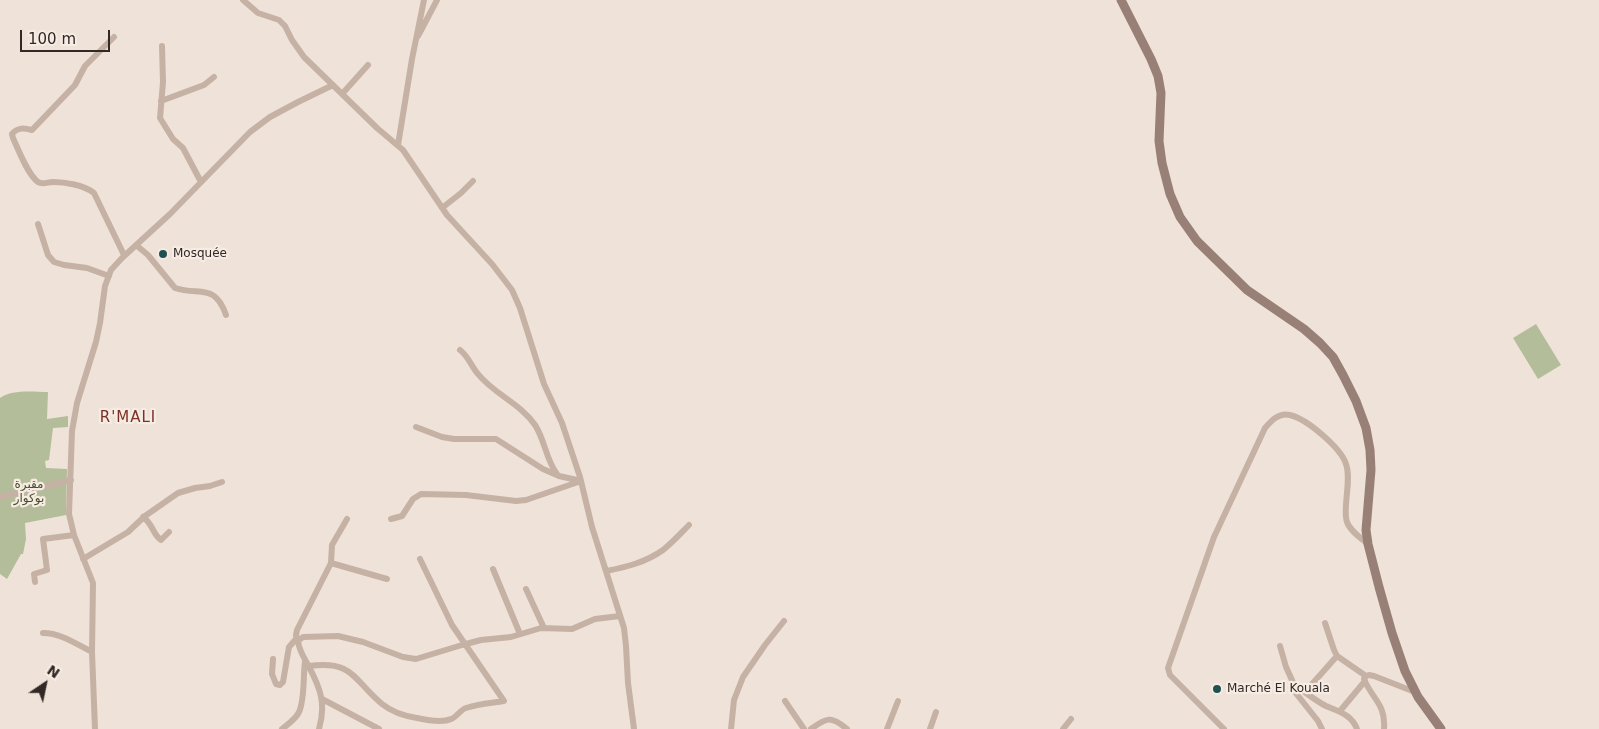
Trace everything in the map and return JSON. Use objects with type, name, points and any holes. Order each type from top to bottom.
[{"type":"main road","points":[[1121,0],[1158,76],[1161,93],[1160,142],[1162,163],[1170,194],[1180,217],[1197,242],[1247,290],[1304,329],[1320,343],[1333,357],[1356,401],[1366,428],[1370,450],[1371,470],[1366,530],[1368,544],[1398,654],[1415,692],[1441,729]]},
{"type":"street","points":[[243,0],[258,13],[279,20],[285,26],[304,58],[377,128],[403,150],[442,208],[497,270],[512,290],[520,308],[544,384],[562,423],[620,616],[626,646],[634,729]]},
{"type":"street","points":[[398,145],[424,0]]},
{"type":"street","points":[[415,42],[437,0]]},
{"type":"street","points":[[114,36],[85,66],[75,85],[35,128],[32,130],[20,128],[15,130],[12,138],[29,170],[38,182],[63,183],[86,188],[94,193],[124,255]]},
{"type":"street","points":[[162,46],[163,82],[160,118],[173,139],[184,148],[201,182]]},
{"type":"street","points":[[342,94],[368,65]]},
{"type":"street","points":[[161,101],[204,85],[214,77]]},
{"type":"street","points":[[95,729],[92,652],[93,583],[74,535],[69,514],[72,431],[77,403],[96,342],[105,286],[112,270],[124,255],[170,214],[250,132],[270,117],[333,85]]},
{"type":"street","points":[[442,208],[473,181]]},
{"type":"street","points":[[38,224],[48,256],[54,262],[86,268],[109,276]]},
{"type":"street","points":[[136,245],[148,255],[175,288],[210,294],[222,304],[226,315]]},
{"type":"street","points":[[460,350],[469,358],[480,376],[521,410],[535,425],[551,464],[559,476]]},
{"type":"street","points":[[1224,729],[1170,675],[1168,668],[1214,537],[1264,428],[1272,419],[1282,415],[1298,418],[1331,441],[1340,452],[1346,464],[1348,476],[1346,520],[1354,532],[1368,544]]},
{"type":"street","points":[[416,428],[454,439],[496,439],[559,476],[569,480],[580,480]]},
{"type":"street","points":[[0,497],[71,480]]},
{"type":"street","points":[[391,519],[402,516],[413,500],[421,494],[466,495],[516,501],[526,500],[580,480]]},
{"type":"street","points":[[84,559],[128,532],[143,517],[178,494],[222,482]]},
{"type":"street","points":[[143,517],[153,527],[158,539],[163,539],[169,532]]},
{"type":"street","points":[[319,729],[323,713],[322,699],[314,676],[299,648],[296,634],[331,563],[332,545],[347,519]]},
{"type":"street","points":[[606,571],[636,564],[664,550],[689,525]]},
{"type":"street","points":[[35,582],[34,574],[47,570],[43,539],[74,535]]},
{"type":"street","points":[[309,666],[322,664],[343,668],[351,672],[390,710],[418,719],[452,719],[466,708],[504,701],[452,625],[420,559]]},
{"type":"street","points":[[331,563],[387,579]]},
{"type":"street","points":[[493,569],[520,634]]},
{"type":"street","points":[[526,589],[544,628]]},
{"type":"street","points":[[273,659],[272,674],[276,684],[280,685],[285,677],[290,647],[303,637],[338,636],[363,642],[403,657],[416,659],[466,644],[544,628],[572,629],[595,619],[620,616]]},
{"type":"street","points":[[731,729],[734,700],[743,677],[784,621]]},
{"type":"street","points":[[1325,624],[1337,656],[1365,679],[1380,705],[1384,714],[1384,729]]},
{"type":"street","points":[[43,633],[60,635],[92,652]]},
{"type":"street","points":[[1280,646],[1286,668],[1296,689],[1295,692],[1322,729]]},
{"type":"street","points":[[1305,692],[1337,656]]},
{"type":"street","points":[[282,729],[299,712],[305,660]]},
{"type":"street","points":[[1340,711],[1369,675],[1415,692]]},
{"type":"street","points":[[1296,689],[1299,688],[1325,705],[1340,711],[1353,721],[1356,729]]},
{"type":"street","points":[[322,699],[379,729]]},
{"type":"street","points":[[785,701],[804,729]]},
{"type":"street","points":[[887,729],[898,701]]},
{"type":"street","points":[[930,729],[936,712]]},
{"type":"street","points":[[1063,729],[1071,719]]},
{"type":"street","points":[[811,729],[827,720],[836,720],[847,729]]},
{"type":"green space","points":[[1536,324],[1561,365],[1538,379],[1513,338]]},
{"type":"green space","name":"مقبرة بوكوار","points":[[17,392],[48,392],[47,419],[68,416],[68,427],[53,428],[49,460],[45,461],[46,468],[67,469],[66,515],[25,523],[26,539],[23,554],[21,554],[7,579],[0,574],[0,398]]},
{"type":"place","name":"Mosquée","points":[[163,254]]},
{"type":"place","name":"Marché El Kouala","points":[[1217,689]]},
{"type":"district","name":"R'MALI","points":[[128,418]]}]
